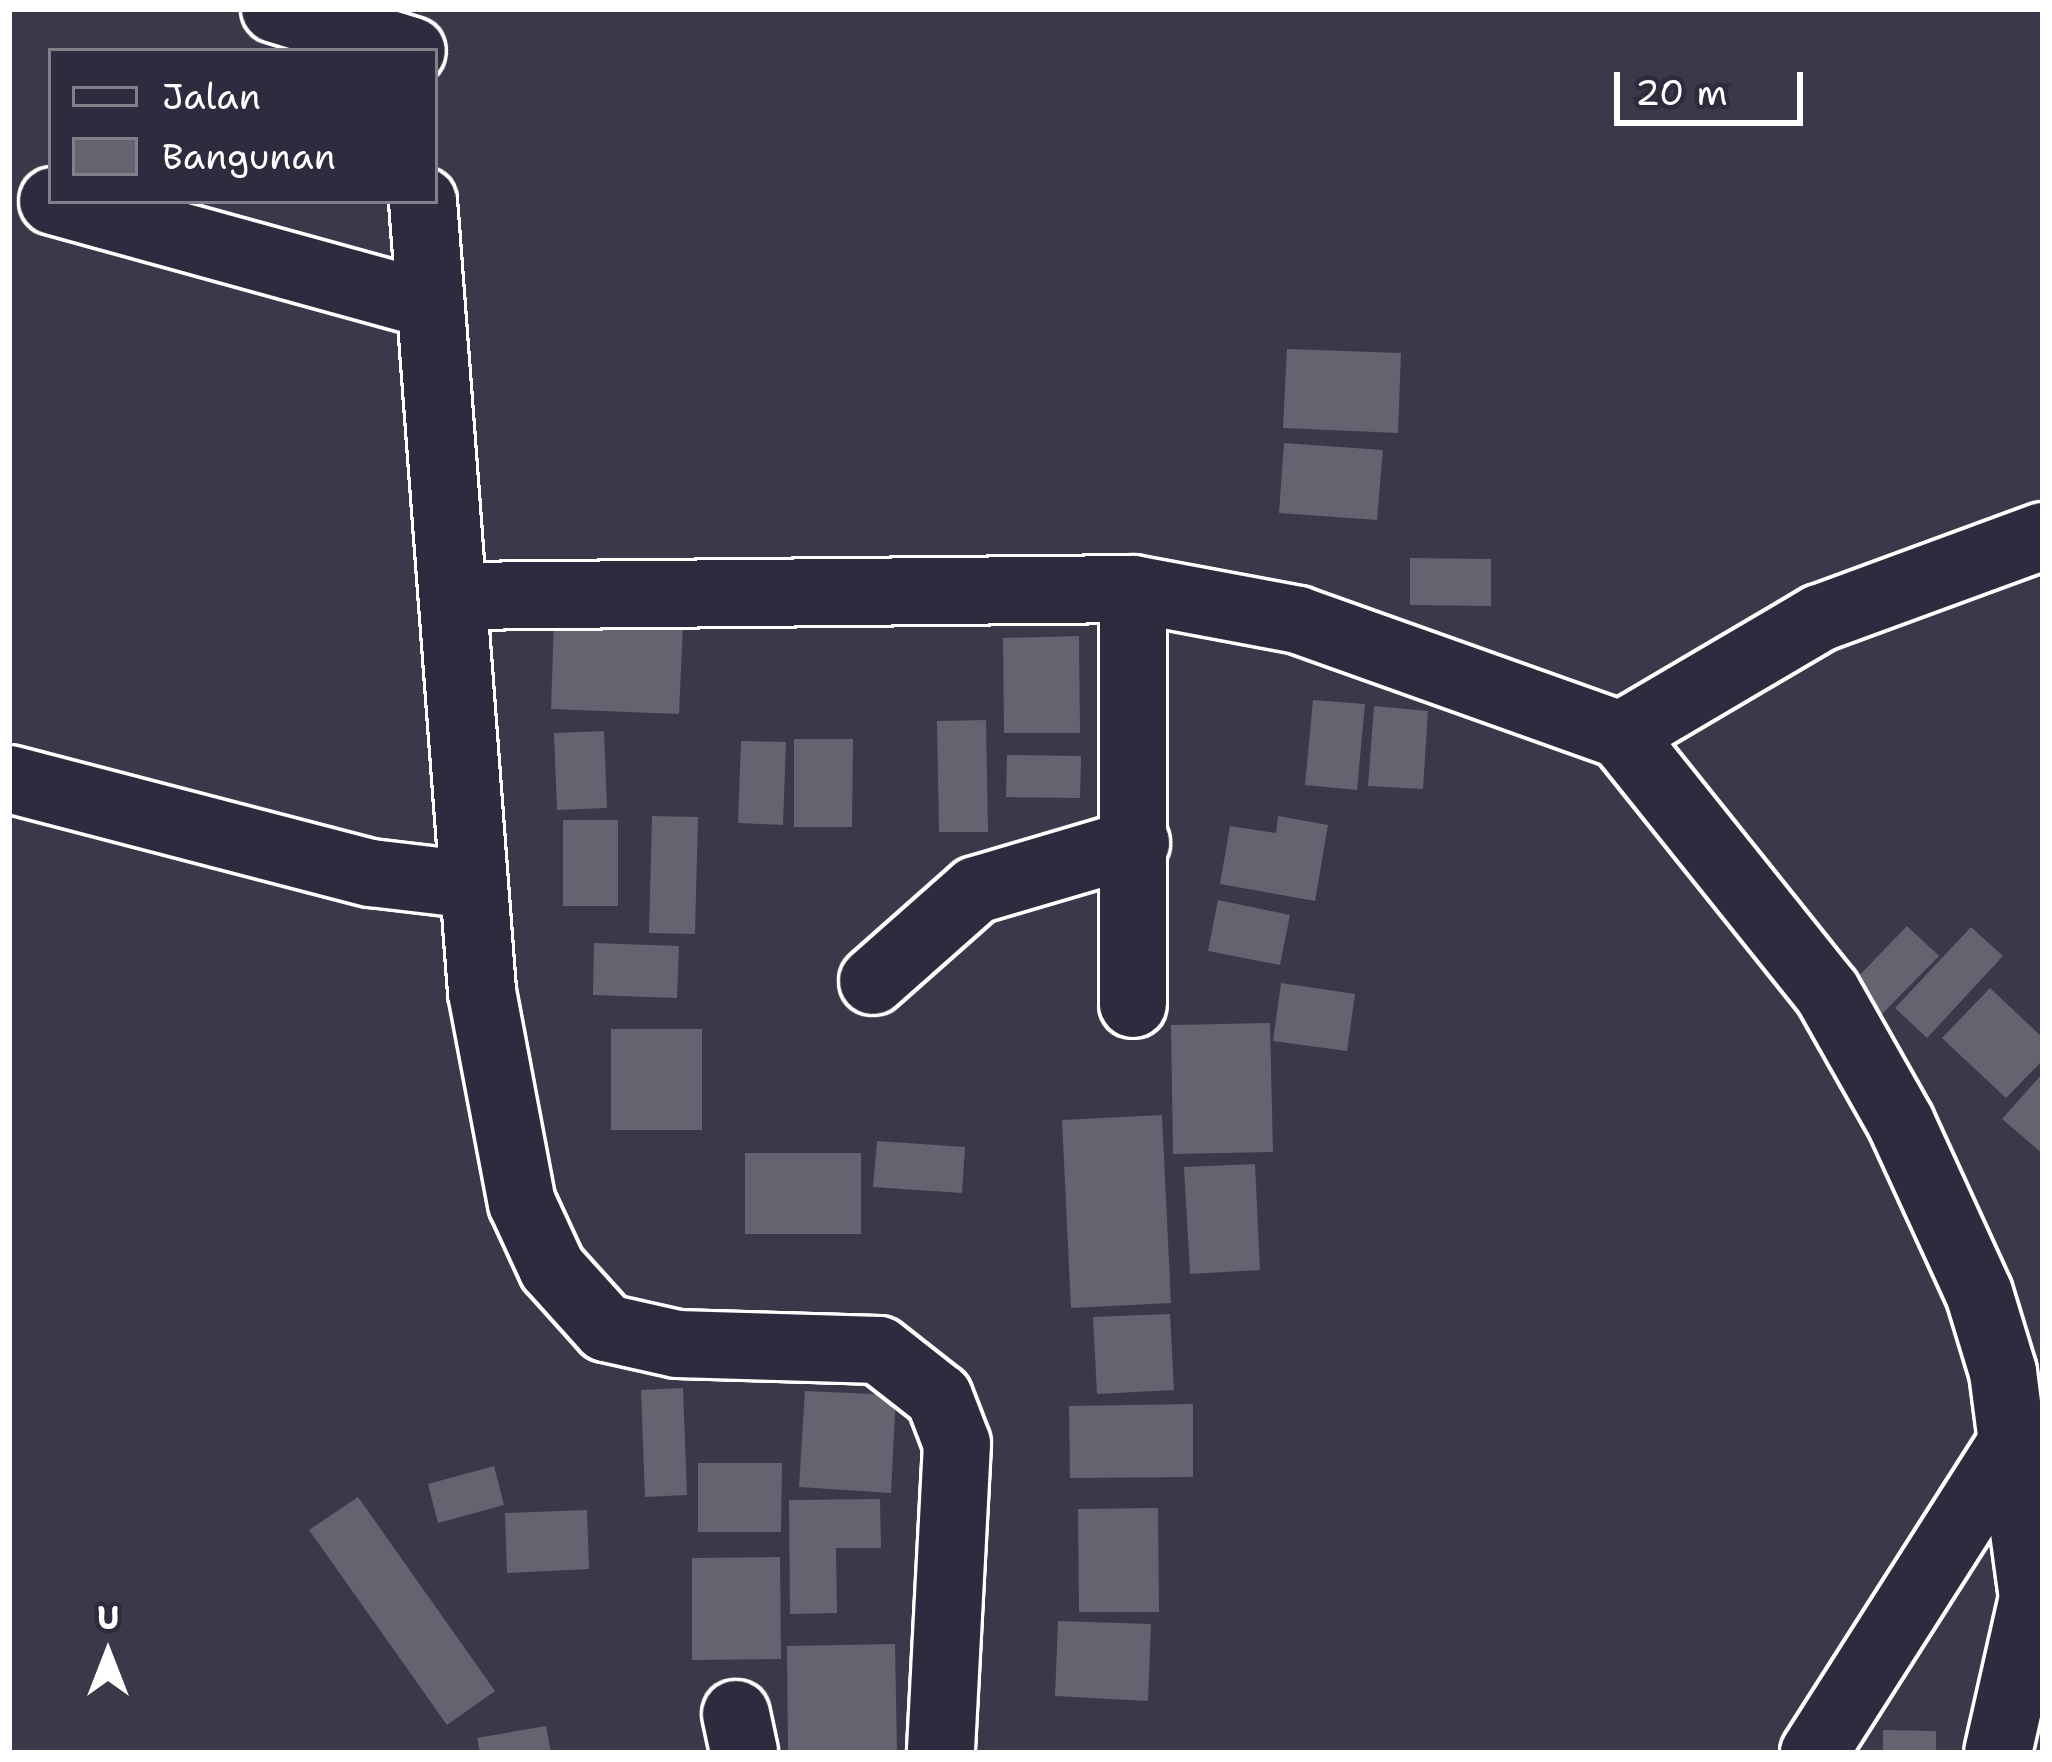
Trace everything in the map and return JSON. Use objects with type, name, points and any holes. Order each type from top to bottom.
[{"type":"street","points":[[275,9],[402,48]]},
{"type":"street","points":[[410,9],[412,48]]},
{"type":"street","points":[[9,189],[48,200]]},
{"type":"street","points":[[63,204],[430,305]]},
{"type":"street","points":[[423,204],[455,596],[465,885],[522,1203],[552,1268],[591,1316],[624,1335],[677,1344],[879,1350],[912,1368],[950,1414],[957,1444],[941,1753]]},
{"type":"street","points":[[1622,735],[1820,618],[2043,536]]},
{"type":"street","points":[[455,596],[1133,590],[1331,629],[1622,735],[1827,992],[1901,1123],[1979,1293],[2023,1369],[2012,1442],[2033,1598],[1998,1753]]},
{"type":"street","points":[[1133,590],[1133,1004]]},
{"type":"street","points":[[9,779],[370,873],[465,885]]},
{"type":"street","points":[[873,981],[976,890],[1136,843]]},
{"type":"street","points":[[1814,1753],[2012,1442]]},
{"type":"building","points":[[1287,349],[1401,353],[1398,433],[1283,428]]},
{"type":"building","points":[[1284,443],[1383,450],[1377,520],[1279,513]]},
{"type":"building","points":[[1410,558],[1491,559],[1491,606],[1410,605]]},
{"type":"building","points":[[554,620],[683,625],[679,714],[551,709]]},
{"type":"building","points":[[1079,636],[1080,733],[1004,733],[1003,638]]},
{"type":"building","points":[[1313,700],[1365,704],[1357,790],[1305,785]]},
{"type":"building","points":[[1374,706],[1428,711],[1423,789],[1368,786]]},
{"type":"building","points":[[986,720],[988,832],[939,832],[937,721]]},
{"type":"building","points":[[604,731],[607,808],[557,810],[554,733]]},
{"type":"building","points":[[794,739],[853,739],[852,827],[794,827]]},
{"type":"building","points":[[741,741],[786,742],[783,825],[738,823]]},
{"type":"building","points":[[1007,755],[1081,756],[1080,798],[1006,797]]},
{"type":"building","points":[[652,816],[698,817],[695,934],[649,933]]},
{"type":"building","points":[[1278,816],[1328,825],[1315,901],[1220,884],[1230,826],[1276,833]]},
{"type":"building","points":[[563,820],[618,820],[618,906],[563,906]]},
{"type":"building","points":[[1218,900],[1290,915],[1280,965],[1208,951]]},
{"type":"building","points":[[1907,926],[1939,956],[1881,1015],[1850,985]]},
{"type":"building","points":[[1971,927],[2003,956],[1927,1038],[1895,1008]]},
{"type":"building","points":[[594,943],[679,946],[677,998],[593,995]]},
{"type":"building","points":[[1281,983],[1355,994],[1347,1051],[1273,1041]]},
{"type":"building","points":[[1990,988],[2043,1038],[2043,1060],[2006,1098],[1942,1038]]},
{"type":"building","points":[[1270,1023],[1273,1152],[1173,1154],[1171,1025]]},
{"type":"building","points":[[611,1029],[702,1029],[702,1130],[611,1130]]},
{"type":"building","points":[[2043,1073],[2043,1154],[2002,1119]]},
{"type":"building","points":[[1162,1115],[1171,1303],[1071,1308],[1062,1120]]},
{"type":"building","points":[[877,1141],[965,1147],[962,1193],[873,1187]]},
{"type":"building","points":[[745,1153],[861,1153],[861,1234],[745,1234]]},
{"type":"building","points":[[1255,1164],[1260,1270],[1190,1274],[1184,1167]]},
{"type":"building","points":[[1170,1314],[1174,1390],[1097,1394],[1093,1317]]},
{"type":"building","points":[[683,1388],[687,1495],[645,1497],[641,1390]]},
{"type":"building","points":[[805,1391],[896,1395],[891,1493],[799,1487]]},
{"type":"building","points":[[1193,1404],[1193,1477],[1070,1478],[1069,1406]]},
{"type":"building","points":[[698,1463],[782,1463],[781,1532],[698,1532]]},
{"type":"building","points":[[494,1466],[504,1505],[438,1523],[428,1484]]},
{"type":"building","points":[[358,1497],[495,1691],[447,1725],[309,1530]]},
{"type":"building","points":[[880,1499],[881,1548],[836,1548],[837,1613],[790,1614],[789,1500]]},
{"type":"building","points":[[1158,1508],[1159,1612],[1079,1612],[1078,1509]]},
{"type":"building","points":[[587,1510],[589,1569],[507,1573],[505,1513]]},
{"type":"building","points":[[780,1557],[781,1659],[692,1660],[692,1558]]},
{"type":"building","points":[[1058,1621],[1151,1624],[1148,1701],[1055,1696]]},
{"type":"building","points":[[895,1644],[897,1753],[788,1753],[787,1646]]},
{"type":"building","points":[[546,1726],[551,1753],[480,1753],[477,1738]]},
{"type":"building","points":[[1883,1730],[1936,1731],[1936,1753],[1883,1753]]}]
